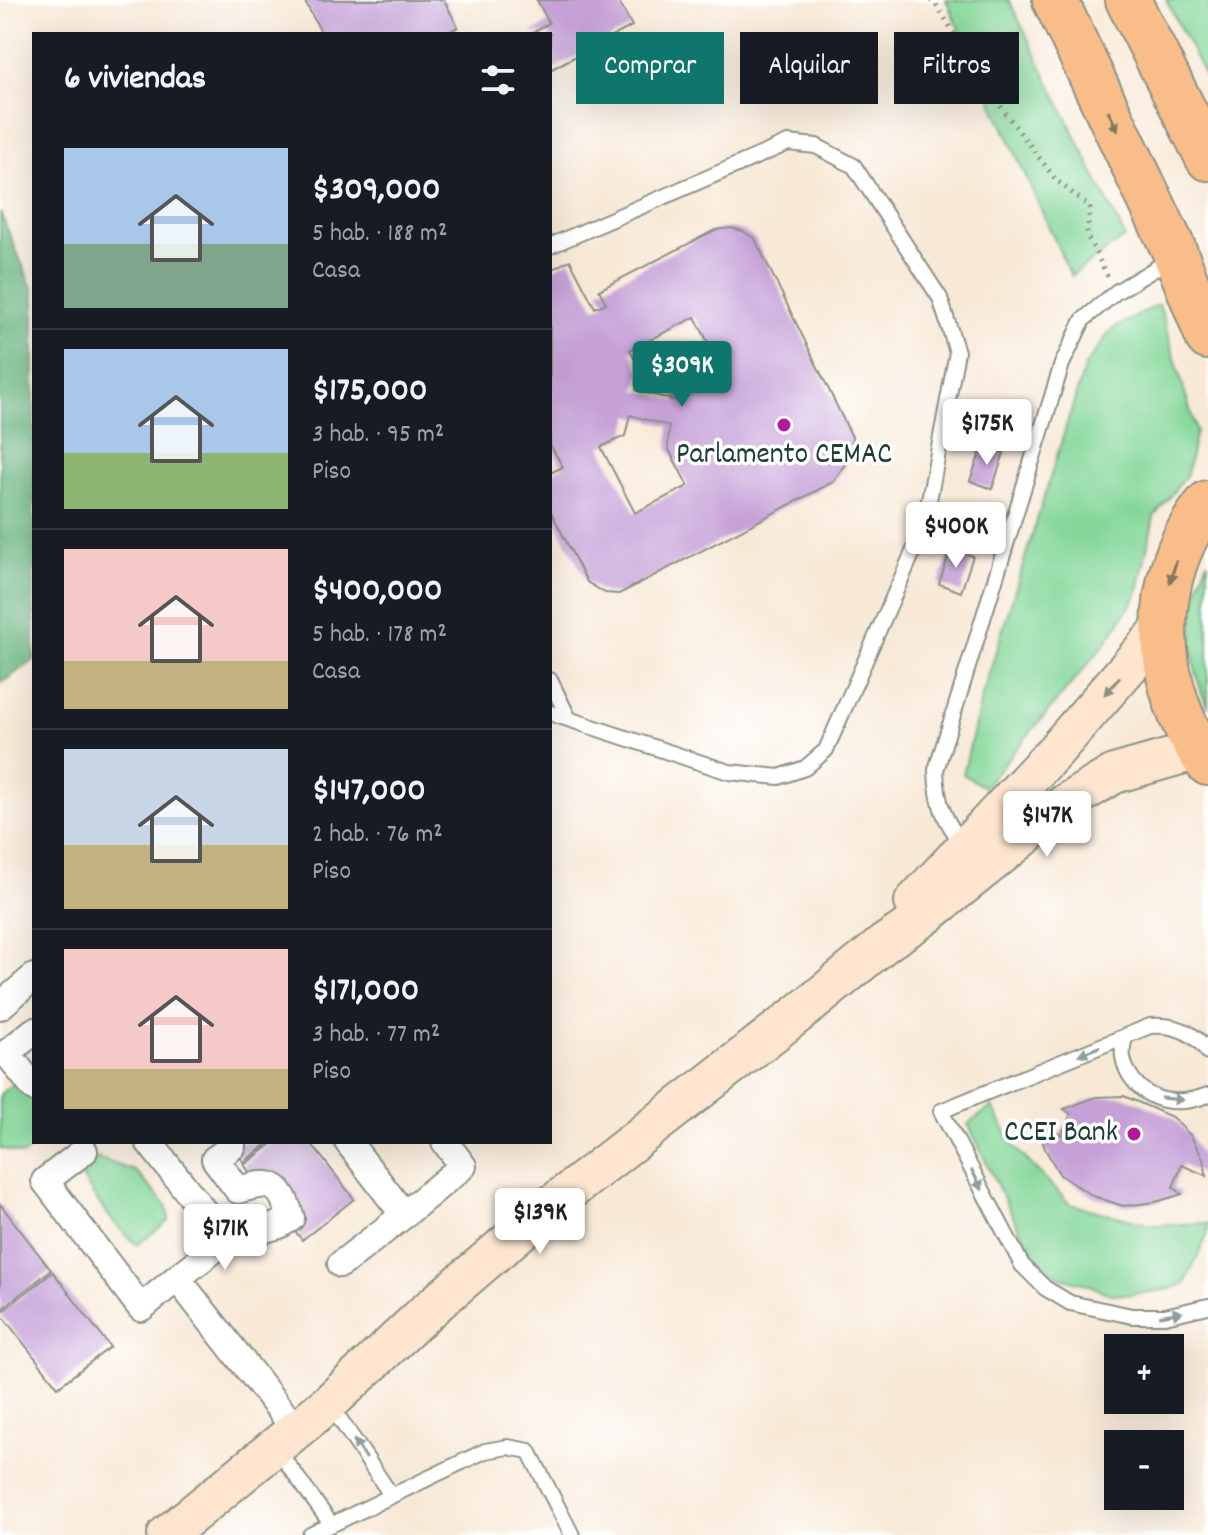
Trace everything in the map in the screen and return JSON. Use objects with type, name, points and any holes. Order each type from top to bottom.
[{"type":"highway","points":[[1055,0],[1177,256],[1208,337]]},
{"type":"highway","points":[[1128,0],[1208,158]]},
{"type":"highway","points":[[1203,756],[1183,721],[1172,691],[1165,659],[1163,627],[1175,563],[1188,534],[1208,503]]},
{"type":"street","points":[[973,859],[1056,750],[1163,627]]},
{"type":"street","points":[[167,1535],[329,1403],[425,1313],[549,1207],[885,943],[914,902],[973,859],[1104,779],[1114,774],[1203,756]]},
{"type":"street","points":[[0,1006],[32,979]]},
{"type":"street","points":[[32,1033],[3,1056],[32,1086]]},
{"type":"street","points":[[151,1144],[226,1240]]},
{"type":"street","points":[[85,1145],[45,1181],[141,1308],[226,1240],[279,1225],[291,1218],[287,1203],[275,1186],[263,1183],[238,1190],[215,1159],[232,1144]]},
{"type":"street","points":[[350,1144],[404,1215]]},
{"type":"street","points":[[341,1264],[463,1166],[446,1144]]},
{"type":"street","points":[[177,1278],[286,1438]]},
{"type":"lane","points":[[552,245],[788,143],[816,146],[854,166],[940,298],[957,352],[924,527],[826,750],[805,768],[779,777],[729,772],[552,714]]},
{"type":"lane","points":[[973,859],[944,820],[936,791],[936,770],[1062,364],[1083,320],[1116,292],[1177,256]]},
{"type":"lane","points":[[924,527],[1006,539]]},
{"type":"lane","points":[[552,684],[569,719]]},
{"type":"lane","points":[[1208,1052],[1198,1038],[1166,1025],[1150,1026],[941,1111],[1022,1265],[1045,1288],[1070,1303],[1132,1316],[1165,1316],[1208,1306]]},
{"type":"lane","points":[[1126,1036],[1121,1047],[1122,1057],[1138,1086],[1148,1094],[1165,1100],[1195,1100],[1208,1095]]},
{"type":"lane","points":[[329,1403],[391,1495]]},
{"type":"lane","points":[[286,1438],[331,1524]]},
{"type":"lane","points":[[310,1535],[485,1451],[508,1447],[529,1451],[572,1535]]},
{"type":"path","points":[[930,0],[935,3],[1003,110],[1047,169],[1090,207],[1087,236],[1116,292]]},
{"type":"green space","points":[[946,0],[1009,0],[1125,237],[1071,276],[993,104],[1019,104],[1019,32],[960,32]]},
{"type":"green space","points":[[1166,0],[1208,0],[1208,82]]},
{"type":"green space","points":[[0,212],[32,287],[32,661],[0,684]]},
{"type":"green space","points":[[1159,304],[1196,430],[1187,474],[1154,517],[1137,595],[1106,643],[984,787],[963,774],[982,696],[1085,366],[1111,330]]},
{"type":"green space","points":[[1208,561],[1208,708],[1196,672],[1192,634],[1196,597]]},
{"type":"green space","points":[[22,1077],[32,1090],[32,1144],[38,1144],[23,1155],[0,1148],[0,1094]]},
{"type":"green space","points":[[992,1107],[1015,1148],[1070,1204],[1151,1225],[1208,1223],[1208,1233],[1185,1284],[1128,1295],[1112,1294],[1063,1278],[1049,1270],[1016,1222],[968,1124]]},
{"type":"green space","points":[[97,1158],[135,1171],[166,1205],[169,1220],[137,1245],[107,1214],[82,1177]]},
{"type":"building","points":[[304,0],[444,0],[458,27],[449,32],[321,32]]},
{"type":"building","points":[[537,0],[618,0],[632,26],[621,32],[576,32],[576,56],[552,69],[552,32],[533,32],[549,23]]},
{"type":"building","points":[[731,228],[743,231],[755,239],[852,437],[852,454],[833,482],[619,594],[605,593],[587,582],[552,514],[552,472],[563,467],[552,448],[552,269],[570,260],[595,308],[606,303],[599,290],[715,230]],"holes":[[[695,317],[717,360],[693,373],[675,394],[676,401],[636,390],[641,372],[630,350]],[[630,415],[669,426],[668,448],[688,486],[635,513],[601,447],[625,436]]]},
{"type":"building","points":[[983,445],[1004,453],[992,489],[970,481]]},
{"type":"building","points":[[951,549],[973,556],[961,592],[939,584]]},
{"type":"building","points":[[1124,1096],[1172,1117],[1191,1136],[1203,1159],[1207,1176],[1182,1165],[1173,1187],[1182,1194],[1156,1202],[1123,1206],[1093,1196],[1060,1175],[1045,1149],[1037,1124],[1061,1135],[1071,1114],[1064,1109],[1096,1097]]},
{"type":"building","points":[[230,1144],[267,1144],[244,1162]]},
{"type":"building","points":[[271,1144],[312,1144],[354,1199],[302,1240],[244,1165]]},
{"type":"building","points":[[0,1204],[51,1270],[0,1310]]},
{"type":"building","points":[[53,1272],[110,1347],[58,1387],[0,1313]]},
{"type":"place","name":"Parlamento CEMAC","points":[[784,425]]},
{"type":"place","name":"CCEI Bank","points":[[1134,1134]]}]
